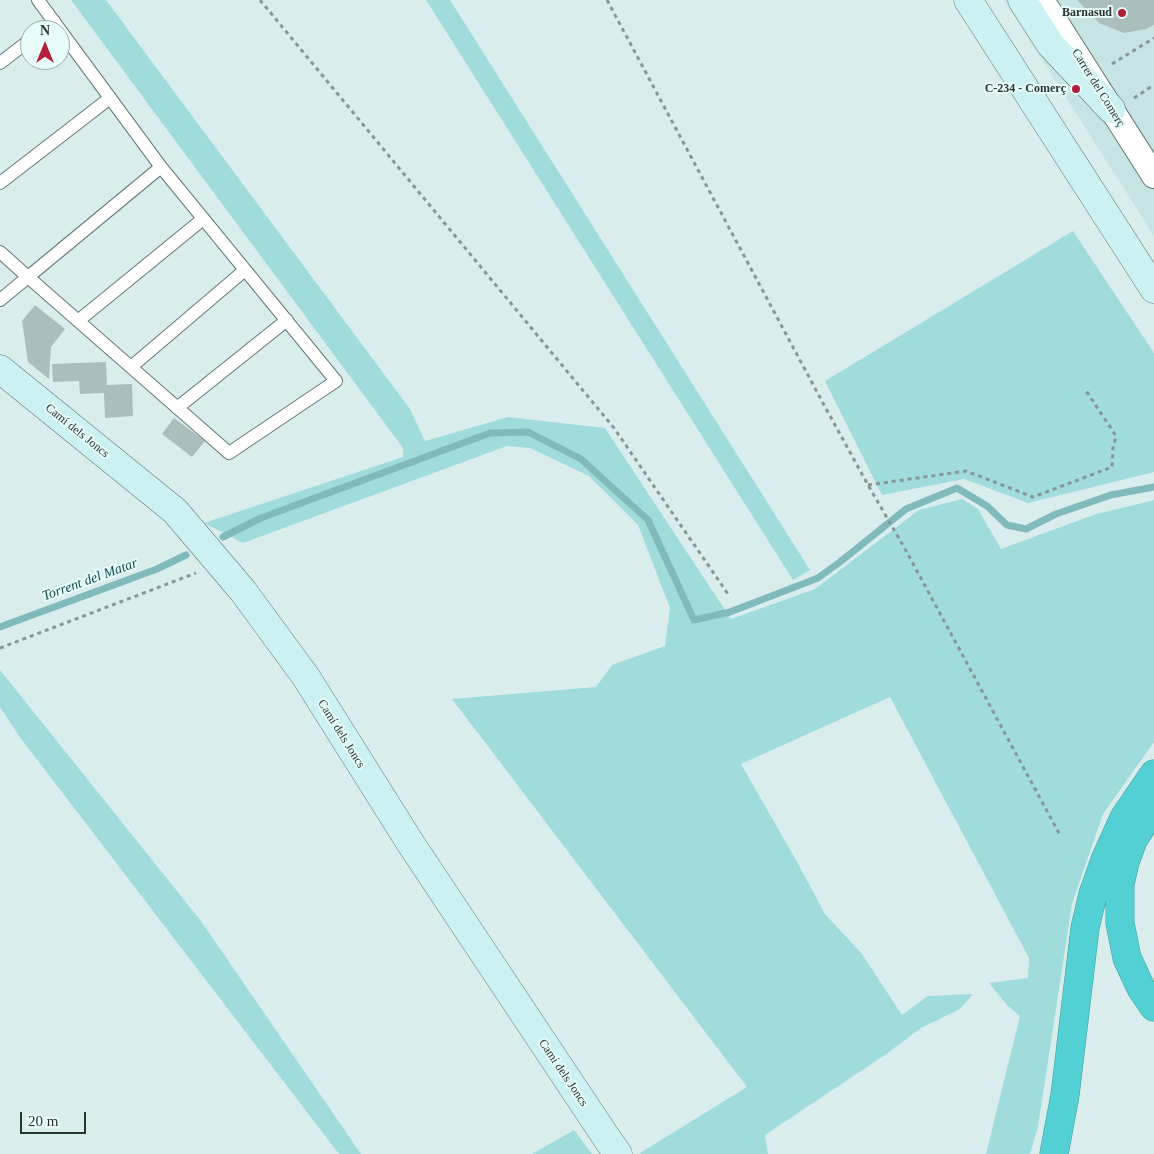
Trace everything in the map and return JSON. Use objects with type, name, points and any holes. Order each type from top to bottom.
[{"type":"highway","points":[[1054,1154],[1065,1095],[1085,928],[1093,894],[1104,860],[1124,818],[1154,774]]},
{"type":"highway","points":[[1154,807],[1133,840],[1125,862],[1120,884],[1120,923],[1126,958],[1141,988],[1154,1007]]},
{"type":"street","points":[[946,0],[976,40],[1028,94]]},
{"type":"street","points":[[968,0],[1154,288]]},
{"type":"street","points":[[1022,0],[1050,44],[1123,104]]},
{"type":"street","name":"Carrer del Comerç","points":[[1042,0],[1123,104],[1154,176]]},
{"type":"street","name":"Camí dels Joncs","points":[[0,369],[175,511],[243,591],[306,677],[411,844],[618,1154]]},
{"type":"lane","points":[[38,0],[53,20]]},
{"type":"lane","points":[[0,252],[229,453],[336,381],[161,167],[70,43]]},
{"type":"lane","points":[[0,63],[20,48]]},
{"type":"lane","points":[[0,183],[110,98]]},
{"type":"lane","points":[[0,300],[161,167]]},
{"type":"lane","points":[[78,321],[203,218]]},
{"type":"lane","points":[[131,366],[245,270]]},
{"type":"lane","points":[[178,408],[286,320]]},
{"type":"path","points":[[260,0],[614,428],[728,594]]},
{"type":"path","points":[[607,0],[1060,835]]},
{"type":"path","points":[[1112,64],[1154,38]]},
{"type":"path","points":[[1123,104],[1154,85]]},
{"type":"path","points":[[868,484],[966,471],[1033,497],[1112,467],[1116,436],[1085,390]]},
{"type":"path","points":[[0,648],[220,564]]},
{"type":"shaded area","points":[[71,0],[106,0],[410,409],[425,441],[508,417],[605,428],[731,619],[815,589],[919,510],[962,499],[978,509],[1001,549],[1096,514],[1154,500],[1154,742],[1103,814],[1072,904],[1038,1127],[1030,1154],[986,1154],[1020,1016],[1007,1005],[989,983],[1028,978],[1029,958],[890,697],[741,764],[825,914],[862,954],[902,1015],[928,996],[973,994],[960,1009],[921,1028],[885,1055],[765,1135],[768,1154],[640,1153],[747,1087],[452,699],[596,687],[612,665],[665,646],[670,608],[638,525],[589,476],[530,448],[507,446],[243,543],[204,523],[403,457],[403,448]]},
{"type":"shaded area","points":[[426,0],[450,0],[810,570],[793,580]]},
{"type":"shaded area","name":"Barnasud","points":[[1004,0],[1154,0],[1154,236]]},
{"type":"shaded area","points":[[1073,231],[1154,353],[1154,472],[1028,503],[964,479],[882,495],[825,381]]},
{"type":"shaded area","points":[[0,670],[201,921],[361,1154],[339,1154],[19,736],[0,707]]},
{"type":"shaded area","points":[[574,1130],[592,1154],[532,1154]]},
{"type":"building","name":"Barnasud","points":[[1077,0],[1154,0],[1154,25],[1146,29],[1124,33],[1099,23]]},
{"type":"building","points":[[35,305],[65,329],[51,347],[49,379],[28,362],[22,321]]},
{"type":"building","points":[[106,362],[107,385],[132,384],[133,416],[105,418],[104,393],[80,394],[79,381],[53,382],[52,364]]},
{"type":"building","points":[[174,418],[205,441],[192,457],[162,434]]},
{"type":"waterway","points":[[223,537],[261,518],[490,433],[528,432],[581,459],[648,520],[694,620],[730,612],[818,578],[906,509],[957,488],[987,506],[1007,525],[1026,529],[1056,514],[1111,495],[1154,487]]},
{"type":"waterway","name":"Torrent del Matar","points":[[0,627],[157,569],[186,555]]},
{"type":"place","name":"Barnasud","points":[[1122,13]]},
{"type":"place","name":"C-234 - Comerç","points":[[1076,89]]}]
